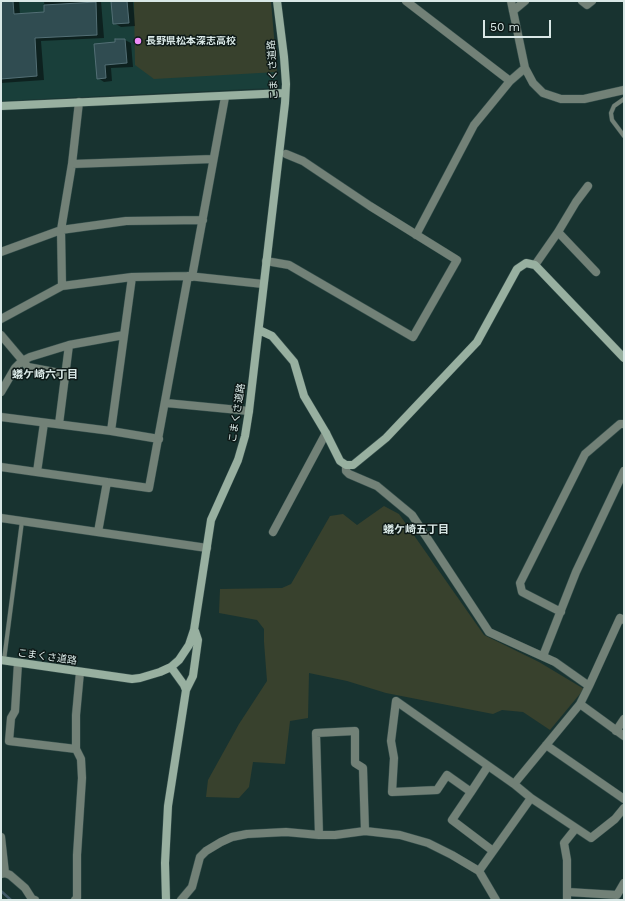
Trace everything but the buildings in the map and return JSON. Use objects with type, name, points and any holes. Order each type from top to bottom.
[{"type":"street","name":"こまくさ道路","points":[[3,660],[132,679],[160,672],[171,667],[179,660],[189,645],[194,630],[211,520],[238,460],[245,436],[249,411],[286,93],[284,57],[277,1]]},
{"type":"street","points":[[406,1],[510,81]]},
{"type":"street","points":[[511,1],[525,68],[533,83],[543,94],[561,99],[584,99],[624,90]]},
{"type":"street","points":[[512,11],[525,1]]},
{"type":"street","points":[[582,1],[587,5],[592,1]]},
{"type":"street","points":[[416,235],[474,125],[510,81],[525,68]]},
{"type":"street","points":[[1,106],[225,97],[286,93]]},
{"type":"street","points":[[1,467],[149,488],[190,276],[203,220],[225,97]]},
{"type":"street","points":[[62,286],[61,230],[72,164],[79,102]]},
{"type":"street","points":[[266,261],[289,265],[413,337],[457,260],[303,161],[286,154]]},
{"type":"street","points":[[72,164],[213,159]]},
{"type":"street","points":[[535,265],[588,186]]},
{"type":"street","points":[[1,252],[61,230],[126,221],[203,220]]},
{"type":"street","points":[[558,232],[596,272]]},
{"type":"street","points":[[258,330],[272,336],[294,362],[304,396],[326,433],[340,461],[346,465],[353,465],[386,438],[477,342],[517,269],[526,263],[535,265],[624,358]]},
{"type":"street","points":[[111,431],[132,276]]},
{"type":"street","points":[[1,319],[62,286],[132,276],[190,276],[263,284]]},
{"type":"street","points":[[1,335],[28,367],[65,374]]},
{"type":"street","points":[[1,392],[15,368],[22,361],[30,357],[68,345],[124,335]]},
{"type":"street","points":[[59,424],[68,345]]},
{"type":"street","points":[[166,403],[249,411]]},
{"type":"street","points":[[1,417],[111,431],[159,439]]},
{"type":"street","points":[[37,472],[44,423]]},
{"type":"street","points":[[561,612],[522,592],[520,583],[585,454],[620,424],[624,424]]},
{"type":"street","points":[[273,532],[326,433]]},
{"type":"street","points":[[346,465],[346,471],[348,474],[377,486],[412,515],[489,632],[555,662],[589,686]]},
{"type":"street","points":[[543,656],[576,572],[624,471]]},
{"type":"street","points":[[98,532],[107,482]]},
{"type":"street","points":[[1,518],[207,548]]},
{"type":"street","points":[[514,784],[580,704],[620,618],[624,620]]},
{"type":"street","points":[[166,900],[164,863],[167,814],[186,690],[193,676],[198,640],[194,630]]},
{"type":"street","points":[[18,663],[15,712],[11,718],[9,740],[76,749]]},
{"type":"street","points":[[171,667],[186,690]]},
{"type":"street","points":[[75,900],[77,898],[77,855],[82,778],[81,759],[76,749],[76,714],[80,672]]},
{"type":"street","points":[[471,792],[447,775],[437,790],[392,792],[394,758],[391,741],[396,701],[514,784],[531,798],[591,838],[616,819],[624,808]]},
{"type":"street","points":[[580,704],[624,736]]},
{"type":"street","points":[[616,731],[624,719]]},
{"type":"street","points":[[319,835],[316,733],[355,731],[355,763],[363,768],[365,831]]},
{"type":"street","points":[[546,745],[624,799]]},
{"type":"street","points":[[488,766],[452,820],[493,851]]},
{"type":"street","points":[[479,871],[531,798]]},
{"type":"street","points":[[576,828],[564,843],[567,860],[568,896],[617,895],[624,883]]},
{"type":"street","points":[[181,900],[192,887],[200,857],[220,842],[247,834],[286,832],[335,835],[365,831],[400,834],[428,843],[452,855],[479,871],[496,900]]},
{"type":"street","points":[[1,836],[3,873],[10,875],[24,888],[32,899],[35,900]]},
{"type":"lane","points":[[624,99],[614,106],[611,114],[612,120],[624,136]]},
{"type":"lane","points":[[3,660],[22,521]]},
{"type":"shaded area","name":"長野県松本深志高校","points":[[1,1],[271,1],[277,85],[274,88],[1,101]]},
{"type":"shaded area","points":[[134,1],[271,1],[277,72],[154,79],[135,65]]},
{"type":"shaded area","points":[[384,506],[399,514],[484,635],[539,662],[584,689],[550,730],[523,712],[502,710],[493,714],[386,693],[347,681],[309,673],[308,718],[290,721],[285,764],[253,762],[249,787],[239,798],[206,797],[208,780],[239,724],[267,681],[264,629],[257,620],[219,613],[220,589],[282,588],[291,584],[330,516],[343,514],[357,525]]},
{"type":"waterway","points":[[1,891],[11,900]]},
{"type":"place","name":"長野県松本深志高校","points":[[138,41]]},
{"type":"district","name":"蟻ケ崎六丁目","points":[[45,375]]},
{"type":"district","name":"蟻ケ崎五丁目","points":[[416,530]]}]
